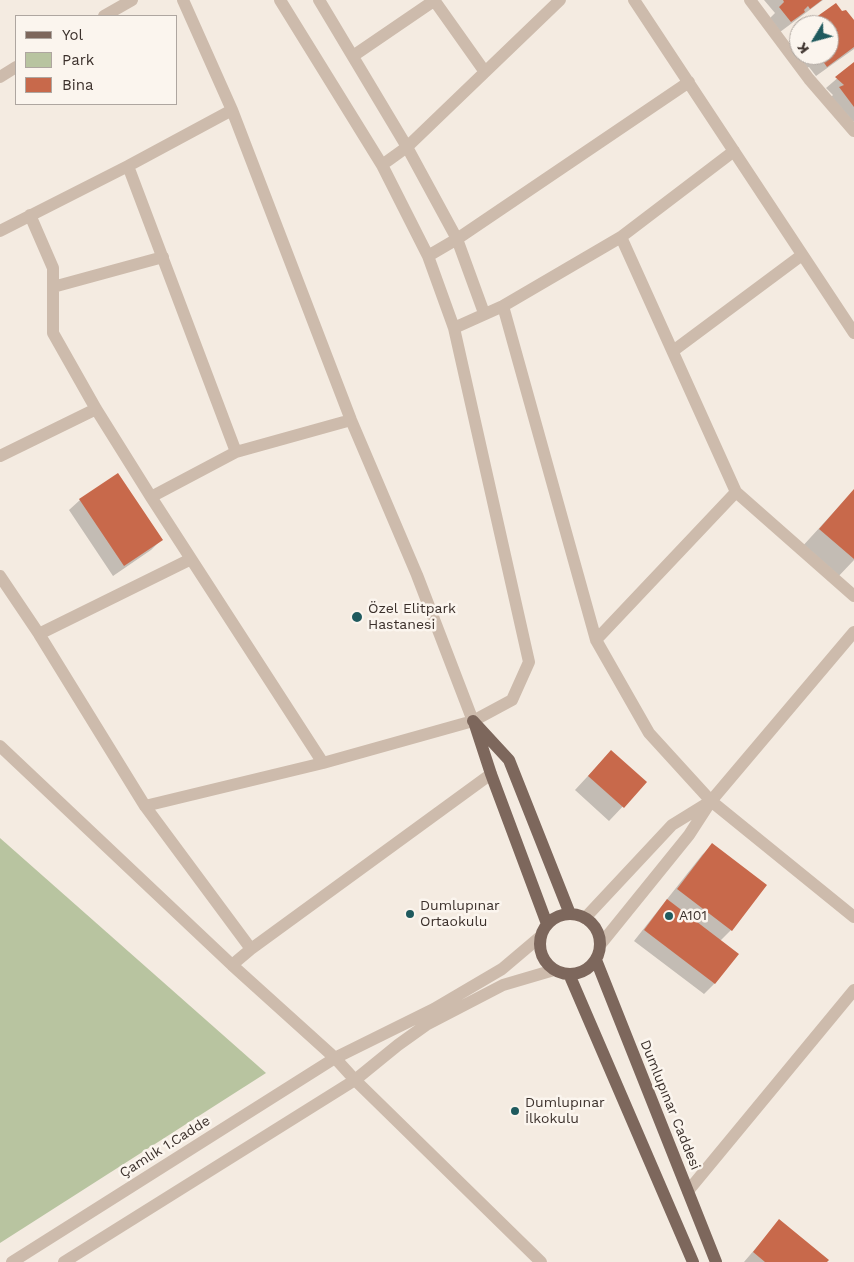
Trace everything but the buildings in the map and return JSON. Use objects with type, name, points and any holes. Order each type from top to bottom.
[{"type":"main road","points":[[473,721],[547,924]]},
{"type":"main road","points":[[473,721],[509,760],[570,914]]},
{"type":"main road","points":[[570,914],[585,918],[596,930],[600,945],[596,960],[584,971],[569,974],[554,970],[545,961],[540,948],[541,936],[547,924],[557,917],[570,914]]},
{"type":"main road","name":"Dumlupınar Caddesi","points":[[596,960],[716,1262]]},
{"type":"main road","points":[[569,974],[693,1262]]},
{"type":"street","points":[[106,15],[132,0]]},
{"type":"street","points":[[183,0],[232,110],[351,420],[417,575],[473,721]]},
{"type":"street","points":[[145,806],[323,763],[473,721],[512,700],[529,662],[454,328],[428,256],[382,165],[280,0]]},
{"type":"street","points":[[319,0],[407,147],[457,239],[484,313]]},
{"type":"street","points":[[353,56],[434,0],[484,72]]},
{"type":"street","points":[[382,165],[407,147],[560,0]]},
{"type":"street","points":[[634,0],[853,330]]},
{"type":"street","points":[[750,0],[809,79],[854,131]]},
{"type":"street","points":[[0,77],[15,68]]},
{"type":"street","points":[[428,256],[457,239],[689,82]]},
{"type":"street","points":[[0,231],[128,166],[232,110]]},
{"type":"street","points":[[454,328],[503,306],[621,237],[734,151]]},
{"type":"street","points":[[128,166],[236,452]]},
{"type":"street","points":[[30,215],[53,268],[53,333],[96,409],[151,497],[323,763]]},
{"type":"street","points":[[621,237],[736,492],[854,596]]},
{"type":"street","points":[[673,352],[802,255]]},
{"type":"street","points":[[53,287],[163,257]]},
{"type":"street","points":[[503,306],[596,640],[649,733],[710,801],[854,917]]},
{"type":"street","points":[[0,456],[96,409]]},
{"type":"street","points":[[151,497],[236,452],[351,420]]},
{"type":"street","points":[[596,640],[736,492]]},
{"type":"street","points":[[39,634],[191,559]]},
{"type":"street","points":[[0,576],[39,634],[145,806],[251,949]]},
{"type":"street","points":[[600,945],[689,835],[710,801],[854,632]]},
{"type":"street","points":[[0,746],[232,965],[335,1058],[355,1080],[541,1262]]},
{"type":"street","points":[[232,965],[251,949],[491,774]]},
{"type":"street","points":[[585,918],[672,825],[710,801]]},
{"type":"street","name":"Çamlık 1.Cadde","points":[[12,1262],[335,1058],[434,1009],[502,970],[541,936]]},
{"type":"street","points":[[64,1262],[355,1080],[426,1025],[503,985],[554,970]]},
{"type":"street","points":[[688,1191],[854,990]]},
{"type":"green space","points":[[0,838],[266,1073],[0,1243]]},
{"type":"place","name":"Özel Elitpark Hastanesi","points":[[357,617]]},
{"type":"place","name":"Dumlupınar Ortaokulu","points":[[410,914]]},
{"type":"place","name":"A101","points":[[669,916]]},
{"type":"place","name":"Dumlupınar İlkokulu","points":[[515,1111]]}]
